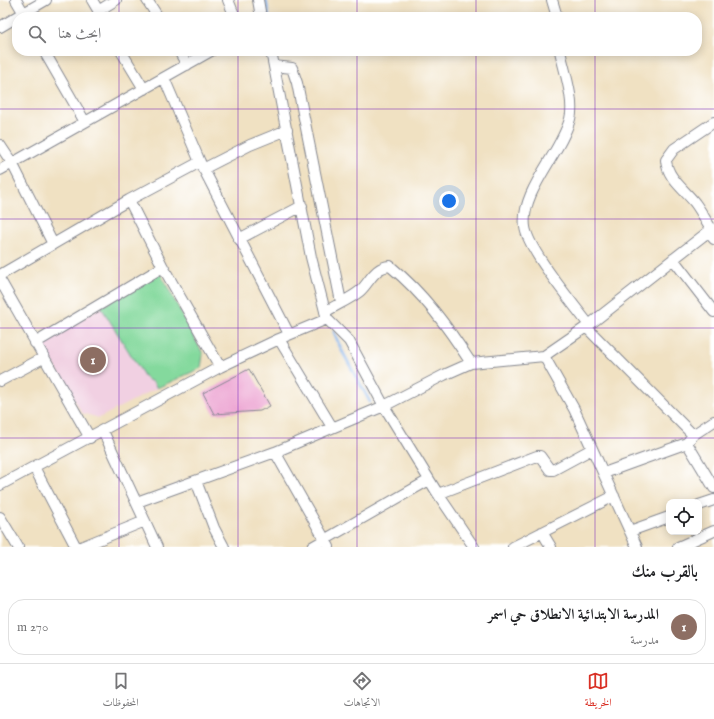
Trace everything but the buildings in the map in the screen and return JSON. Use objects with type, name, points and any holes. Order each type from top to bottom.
[{"type":"street","points":[[16,0],[20,12]]},
{"type":"street","points":[[27,12],[46,0]]},
{"type":"street","points":[[92,0],[99,12]]},
{"type":"street","points":[[102,12],[116,0]]},
{"type":"street","points":[[147,0],[155,12]]},
{"type":"street","points":[[228,0],[233,12]]},
{"type":"street","points":[[258,0],[260,12]]},
{"type":"street","points":[[552,0],[556,12]]},
{"type":"street","points":[[0,27],[12,21]]},
{"type":"street","points":[[47,56],[85,122]]},
{"type":"street","points":[[124,56],[144,89]]},
{"type":"street","points":[[182,56],[187,65]]},
{"type":"street","points":[[0,170],[202,56]]},
{"type":"street","points":[[272,56],[311,257],[326,316],[349,341],[384,406],[429,480],[474,547]]},
{"type":"street","points":[[561,56],[570,106],[570,118],[566,130],[537,182],[526,209],[525,227],[530,242],[559,287],[588,326],[693,435]]},
{"type":"street","points":[[274,66],[292,68],[298,83],[341,302]]},
{"type":"street","points":[[164,78],[201,166],[239,239],[284,336],[332,428]]},
{"type":"street","points":[[137,502],[275,452],[384,406],[444,375],[472,363],[544,356],[588,326],[673,259],[712,232],[695,203],[672,177],[666,167],[666,160],[674,149],[714,122]]},
{"type":"street","points":[[0,275],[129,200],[201,166],[287,130]]},
{"type":"street","points":[[0,145],[12,164],[53,244]]},
{"type":"street","points":[[129,200],[163,267],[220,367]]},
{"type":"street","points":[[239,239],[302,206]]},
{"type":"street","points":[[673,259],[714,312]]},
{"type":"street","points":[[0,485],[220,367],[326,316],[341,302],[361,290],[369,278],[378,271],[390,266],[424,296],[472,363]]},
{"type":"street","points":[[35,343],[163,267]]},
{"type":"street","points":[[0,280],[43,358],[90,438]]},
{"type":"street","points":[[544,356],[574,409],[637,547]]},
{"type":"street","points":[[0,380],[43,358]]},
{"type":"street","points":[[604,473],[687,444],[693,435],[714,421]]},
{"type":"street","points":[[103,431],[157,547]]},
{"type":"street","points":[[687,444],[714,488]]},
{"type":"street","points":[[438,494],[537,456],[543,458],[550,470],[592,449]]},
{"type":"street","points":[[275,452],[327,543]]},
{"type":"street","points":[[34,467],[76,547]]},
{"type":"street","points":[[312,547],[327,543],[429,480]]},
{"type":"street","points":[[196,481],[214,528],[224,547]]},
{"type":"street","points":[[513,547],[614,496]]},
{"type":"street","points":[[702,504],[714,500]]},
{"type":"street","points":[[0,517],[18,547]]},
{"type":"street","points":[[630,531],[666,518]]},
{"type":"street","points":[[81,547],[145,521]]},
{"type":"street","points":[[678,547],[714,530]]},
{"type":"street","points":[[542,532],[551,547]]},
{"type":"shaded area","points":[[101,307],[146,379],[153,382],[157,388],[99,418],[82,413],[41,342]]},
{"type":"green space","points":[[160,273],[203,354],[201,368],[157,388],[153,382],[146,379],[101,307]]},
{"type":"waterway","points":[[266,0],[268,12]]},
{"type":"waterway","points":[[334,332],[341,349],[370,402]]},
{"type":"place","name":"المدرسة الابتدائية الانطلاق حي اسمر","points":[[93,360]]}]
